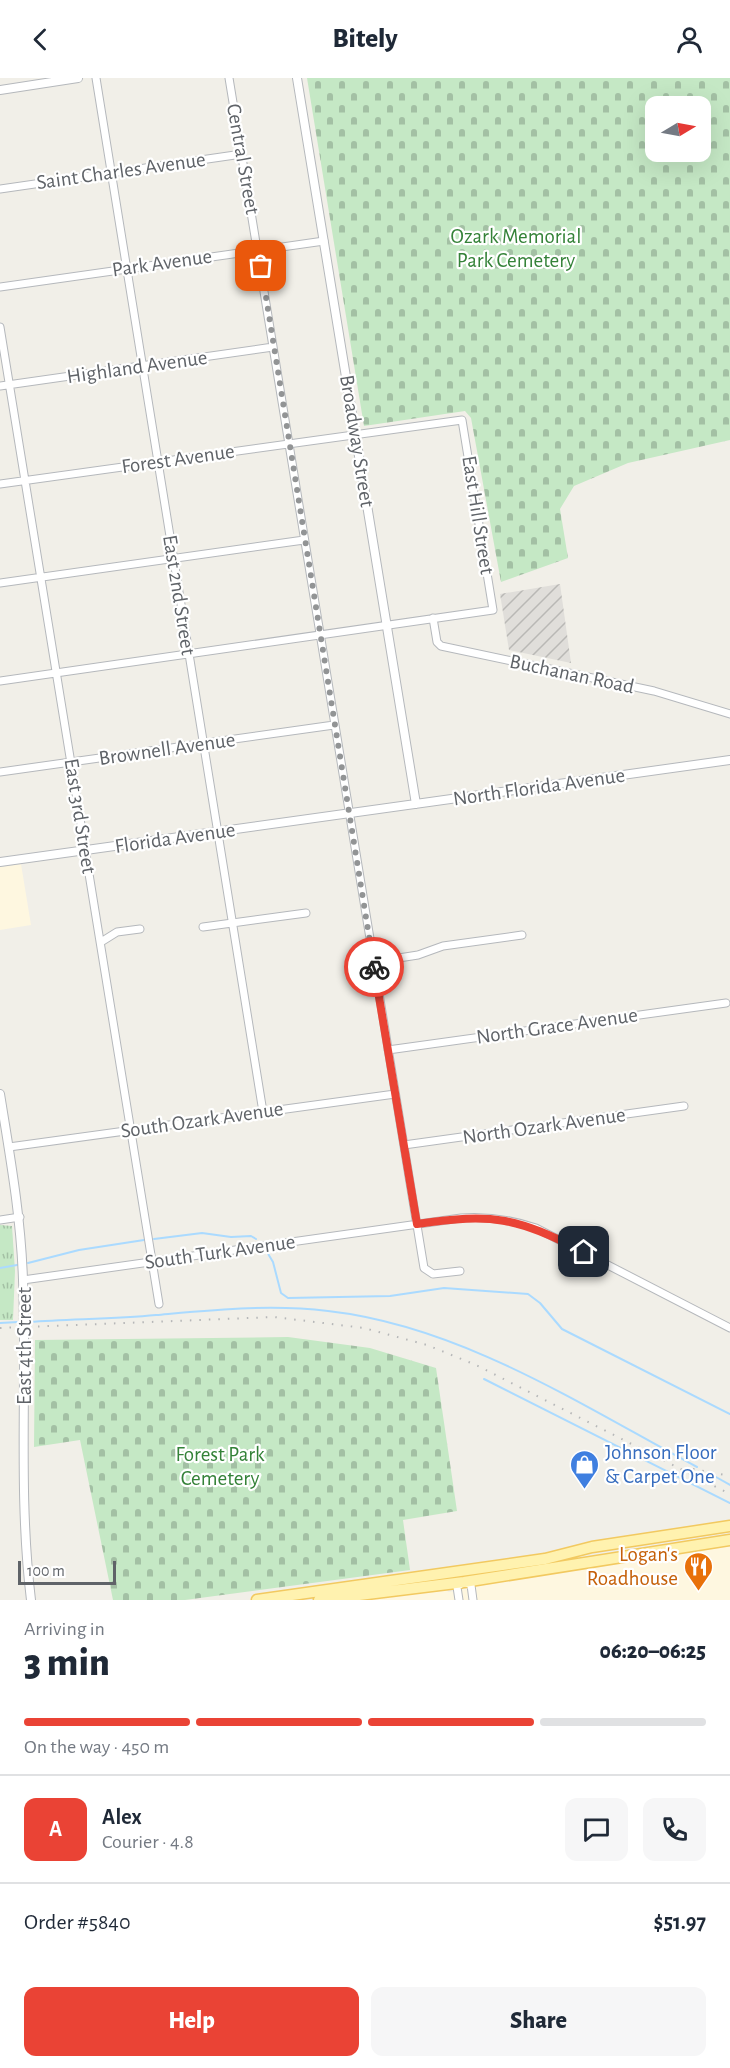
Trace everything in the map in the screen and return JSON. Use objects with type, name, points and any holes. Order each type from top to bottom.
[{"type":"main road","points":[[257,1600],[463,1577],[592,1547],[730,1526]]},
{"type":"main road","points":[[319,1600],[463,1577],[730,1540]]},
{"type":"main road","points":[[647,1551],[660,1555],[730,1545]]},
{"type":"street","points":[[0,90],[78,78]]},
{"type":"street","name":"East 2nd Street","points":[[96,78],[263,1112]]},
{"type":"street","name":"Central Street","points":[[229,78],[425,1271],[433,1274],[460,1270]]},
{"type":"street","name":"Broadway Street","points":[[297,79],[416,804]]},
{"type":"street","name":"Saint Charles Avenue","points":[[0,189],[242,154]]},
{"type":"street","name":"Park Avenue","points":[[0,287],[324,241]]},
{"type":"street","name":"East 3rd Street","points":[[0,327],[159,1304]]},
{"type":"street","name":"Highland Avenue","points":[[0,386],[273,346]]},
{"type":"street","name":"Forest Avenue","points":[[0,484],[462,420]]},
{"type":"street","name":"East Hill Street","points":[[433,618],[493,610],[462,420]]},
{"type":"street","points":[[0,583],[304,540]]},
{"type":"street","points":[[0,681],[433,618]]},
{"type":"street","name":"Buchanan Road","points":[[433,618],[437,642],[441,646],[654,692],[730,714]]},
{"type":"street","name":"Brownell Avenue","points":[[0,772],[334,725]]},
{"type":"street","name":"North Florida Avenue","points":[[349,813],[730,760]]},
{"type":"street","name":"Florida Avenue","points":[[0,862],[349,813]]},
{"type":"street","points":[[203,927],[306,913]]},
{"type":"street","points":[[101,942],[114,933],[140,929]]},
{"type":"street","points":[[373,962],[418,955],[443,946],[522,935]]},
{"type":"street","name":"North Grace Avenue","points":[[388,1050],[726,1003]]},
{"type":"street","name":"East 4th Street","points":[[0,1094],[20,1217],[23,1280],[24,1469],[32,1600]]},
{"type":"street","name":"South Ozark Avenue","points":[[9,1147],[395,1094]]},
{"type":"street","name":"North Ozark Avenue","points":[[404,1145],[684,1106]]},
{"type":"street","points":[[0,1220],[20,1217]]},
{"type":"street","name":"South Turk Avenue","points":[[23,1280],[469,1217],[514,1221],[536,1228],[730,1328]]},
{"type":"street","points":[[459,1600],[457,1587],[463,1577],[471,1584],[473,1600]]},
{"type":"shaded area","points":[[560,584],[571,663],[509,650],[500,594]]},
{"type":"shaded area","points":[[21,864],[31,925],[0,930],[0,867]]},
{"type":"shaded area","points":[[730,1546],[730,1600],[360,1600],[443,1589],[449,1592],[475,1587],[475,1585]]},
{"type":"green space","name":"Ozark Memorial Park Cemetery","points":[[307,78],[730,78],[730,440],[628,463],[574,486],[560,509],[568,558],[501,582],[471,418],[465,411],[364,426]]},
{"type":"green space","points":[[0,1225],[12,1226],[15,1271],[13,1320],[0,1320]]},
{"type":"green space","name":"Forest Park Cemetery","points":[[288,1337],[370,1348],[436,1368],[457,1511],[403,1520],[410,1570],[185,1600],[113,1600],[80,1440],[34,1447],[35,1340]]},
{"type":"waterway","points":[[154,1239],[202,1233],[231,1237],[251,1236],[256,1239]]},
{"type":"waterway","points":[[28,1263],[79,1250],[144,1240]]},
{"type":"waterway","points":[[267,1252],[273,1262],[281,1293],[288,1298],[390,1296],[444,1288],[528,1294],[540,1303],[562,1329],[730,1414]]},
{"type":"waterway","points":[[0,1268],[17,1265]]},
{"type":"waterway","points":[[29,1322],[263,1308],[328,1311],[377,1319],[425,1333],[519,1371],[697,1467]]},
{"type":"waterway","points":[[0,1323],[18,1322]]},
{"type":"waterway","points":[[484,1379],[730,1503]]},
{"type":"waterway","points":[[716,1477],[730,1485]]},
{"type":"railway","points":[[0,1328],[274,1317],[364,1328],[427,1345],[476,1365],[730,1494]]},
{"type":"railway","points":[[693,1469],[730,1476]]},
{"type":"way so far","points":[[261,266],[374,967]]},
{"type":"place","name":"Johnson Floor & Carpet One","points":[[584,1490]]},
{"type":"place","name":"Logan's Roadhouse","points":[[699,1592]]},
{"type":"route","points":[[374,967],[417,1224],[469,1217],[514,1221],[536,1228],[584,1252]]}]
